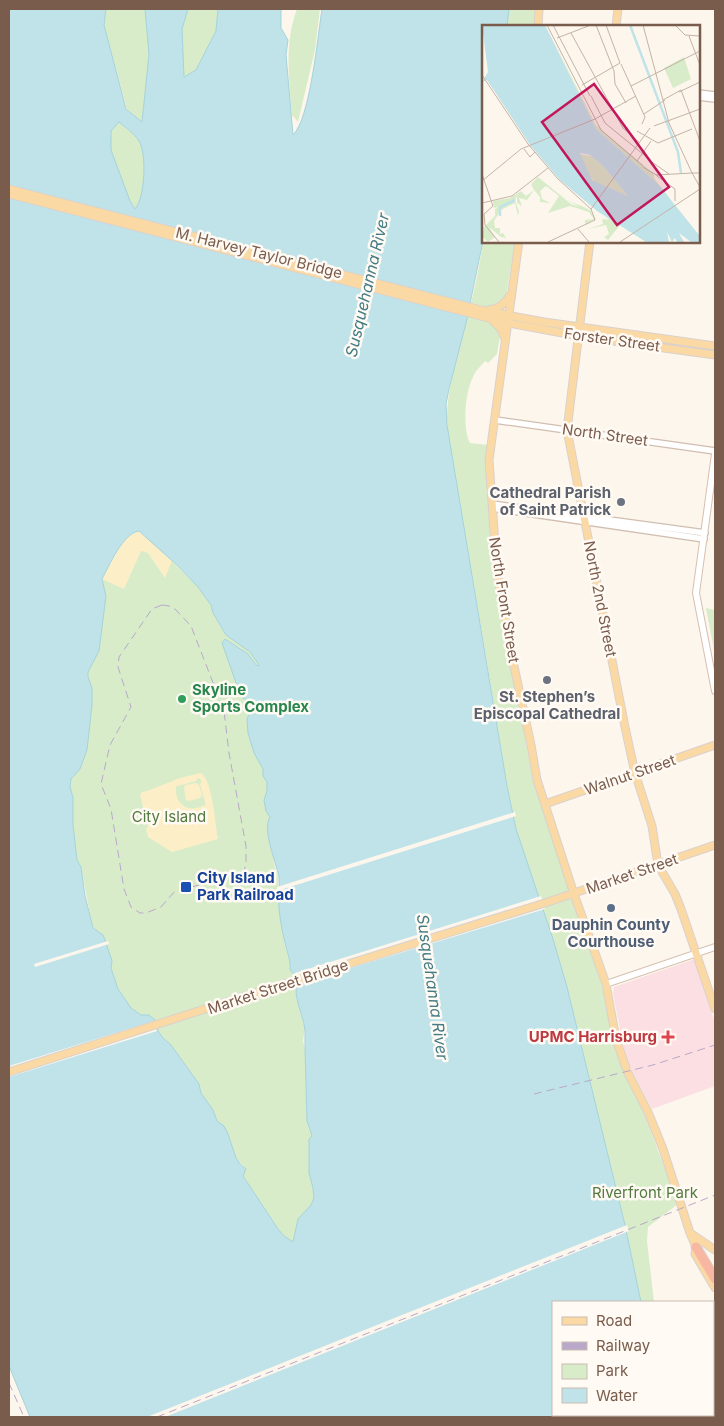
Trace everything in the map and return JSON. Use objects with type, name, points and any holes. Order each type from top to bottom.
[{"type":"highway","points":[[696,1247],[715,1279]]},
{"type":"main road","points":[[538,25],[539,9]]},
{"type":"main road","points":[[616,25],[618,9]]},
{"type":"main road","name":"M. Harvey Taylor Bridge","points":[[9,189],[509,319]]},
{"type":"main road","name":"M. Harvey Taylor Bridge","points":[[9,194],[476,311]]},
{"type":"main road","name":"North Front Street","points":[[519,242],[489,460],[497,572],[512,657],[537,780],[606,984],[616,1039],[636,1092],[648,1112],[663,1149],[696,1247],[695,1254],[715,1288]]},
{"type":"main road","name":"North 2nd Street","points":[[590,242],[567,430],[635,773],[652,826],[658,865]]},
{"type":"main road","points":[[506,342],[500,326],[486,314],[500,307],[513,292]]},
{"type":"main road","name":"Forster Street","points":[[509,319],[715,346]]},
{"type":"main road","name":"Forster Street","points":[[509,319],[578,336],[715,355]]},
{"type":"main road","points":[[715,453],[696,593],[715,691]]},
{"type":"main road","name":"Walnut Street","points":[[545,804],[715,745]]},
{"type":"main road","name":"Market Street","points":[[548,902],[715,845]]},
{"type":"main road","points":[[658,865],[675,894],[715,1009]]},
{"type":"main road","name":"Market Street Bridge","points":[[9,1072],[548,902]]},
{"type":"main road","points":[[606,984],[715,948]]},
{"type":"main road","points":[[690,1233],[715,1250]]},
{"type":"street","points":[[699,93],[715,95]]},
{"type":"street","points":[[699,97],[715,99]]},
{"type":"street","name":"North Street","points":[[495,420],[715,453]]},
{"type":"street","points":[[492,506],[705,536]]},
{"type":"shaded area","name":"UPMC Harrisburg","points":[[695,959],[715,1023],[715,1086],[652,1109],[629,1065],[623,1045],[613,993],[614,987]]},
{"type":"green space","points":[[106,9],[145,9],[146,12],[149,54],[142,122],[127,109],[104,25]]},
{"type":"green space","points":[[188,9],[218,9],[216,31],[196,70],[183,77],[182,29]]},
{"type":"green space","points":[[297,9],[320,9],[315,50],[298,122],[292,115],[288,62],[290,35]]},
{"type":"green space","points":[[509,9],[536,9],[535,25],[507,25]]},
{"type":"green space","points":[[119,122],[137,138],[142,147],[144,166],[143,186],[135,209],[130,201],[111,150],[111,131]]},
{"type":"green space","name":"Riverfront Park","points":[[483,242],[515,242],[497,354],[488,363],[485,361],[475,373],[470,384],[465,419],[466,428],[470,443],[488,445],[502,612],[533,781],[602,986],[612,1037],[621,1065],[644,1113],[678,1204],[648,1227],[647,1241],[654,1301],[641,1301],[625,1225],[567,987],[516,829],[507,786],[447,421],[450,386],[479,266]]},
{"type":"green space","name":"City Island","points":[[123,543],[172,561],[198,587],[211,605],[215,617],[226,635],[250,652],[259,665],[257,666],[248,654],[225,639],[222,644],[247,700],[250,713],[247,719],[254,753],[263,769],[263,776],[267,782],[264,800],[270,817],[268,828],[278,877],[279,908],[290,970],[298,984],[296,997],[305,1028],[303,1041],[305,1049],[306,1099],[308,1127],[312,1136],[309,1139],[309,1173],[314,1198],[311,1205],[298,1219],[293,1242],[278,1229],[243,1176],[246,1169],[236,1158],[228,1134],[217,1121],[213,1110],[201,1093],[199,1084],[171,1045],[158,1031],[155,1020],[149,1015],[141,1015],[131,1008],[118,989],[111,967],[112,961],[103,935],[96,932],[92,925],[81,867],[77,860],[73,825],[73,798],[70,786],[71,779],[80,769],[87,750],[92,706],[92,688],[88,672],[99,651],[106,596],[102,579]]},
{"type":"green space","points":[[706,608],[715,610],[715,655]]},
{"type":"sand","points":[[137,531],[148,538],[172,561],[165,578],[148,553],[141,551],[124,589],[102,579],[125,539]]},
{"type":"sand","points":[[201,773],[205,778],[211,793],[218,839],[172,852],[148,837],[146,829],[148,826],[140,795],[142,792],[180,778]],"holes":[[[198,778],[202,781],[200,784],[206,806],[193,809],[180,803],[176,787],[174,787],[196,781]]]},
{"type":"sand","points":[[196,783],[199,785],[202,795],[200,798],[186,800],[185,785]]},
{"type":"water","name":"Susquehanna River","points":[[9,9],[106,9],[104,25],[126,109],[142,122],[149,54],[145,9],[188,9],[182,29],[184,77],[196,70],[216,31],[218,9],[281,9],[281,28],[288,40],[286,55],[293,135],[299,126],[309,95],[322,9],[509,9],[507,25],[482,25],[483,242],[466,323],[446,404],[447,425],[507,786],[516,829],[567,987],[625,1225],[641,1301],[552,1301],[552,1416],[654,1417],[30,1417],[9,1366]],"holes":[[[119,122],[130,131],[142,147],[144,165],[141,196],[135,209],[130,201],[111,150],[111,131]],[[139,531],[198,587],[211,605],[213,613],[226,635],[250,652],[259,665],[257,666],[248,654],[225,639],[222,643],[241,697],[247,700],[250,713],[247,719],[248,733],[254,753],[263,769],[263,776],[267,782],[264,800],[266,811],[270,817],[268,823],[270,846],[279,877],[280,918],[290,961],[290,970],[296,980],[296,995],[305,1030],[307,1121],[312,1136],[309,1139],[309,1173],[314,1198],[311,1205],[298,1219],[293,1242],[278,1229],[243,1176],[246,1169],[236,1158],[224,1126],[217,1121],[213,1110],[201,1093],[199,1084],[171,1045],[158,1031],[155,1020],[149,1015],[141,1015],[131,1008],[118,989],[111,968],[112,961],[103,935],[93,928],[85,896],[81,867],[77,860],[73,825],[73,798],[70,786],[71,779],[80,769],[87,750],[92,705],[92,688],[88,672],[99,651],[106,596],[102,579],[122,544],[133,533]]]},
{"type":"pier","points":[[515,812],[516,816],[277,891],[277,887]]},
{"type":"pier","points":[[541,896],[545,909],[298,984],[295,973]]},
{"type":"pier","points":[[108,941],[109,944],[35,967],[34,964]]},
{"type":"pier","points":[[154,1021],[157,1031],[9,1077],[9,1066]]},
{"type":"pier","points":[[627,1225],[629,1231],[165,1417],[147,1417]]},
{"type":"railway","points":[[162,605],[175,609],[191,626],[224,711],[229,753],[246,846],[246,864],[244,871],[240,875],[175,891],[161,907],[146,913],[140,913],[131,907],[124,889],[111,809],[101,784],[110,745],[131,707],[118,667],[119,657],[152,609],[162,605]]},
{"type":"railway","points":[[534,1094],[653,1065],[715,1045]]},
{"type":"railway","points":[[157,1417],[715,1195]]},
{"type":"railway","points":[[9,1383],[24,1417]]},
{"type":"place","name":"Cathedral Parish of Saint Patrick","points":[[621,502]]},
{"type":"place","name":"St. Stephen’s Episcopal Cathedral","points":[[547,680]]},
{"type":"place","name":"Skyline Sports Complex","points":[[182,699]]},
{"type":"place","name":"City Island Park Railroad","points":[[186,887]]},
{"type":"place","name":"Dauphin County Courthouse","points":[[611,908]]},
{"type":"place","name":"UPMC Harrisburg","points":[[668,1037]]}]
